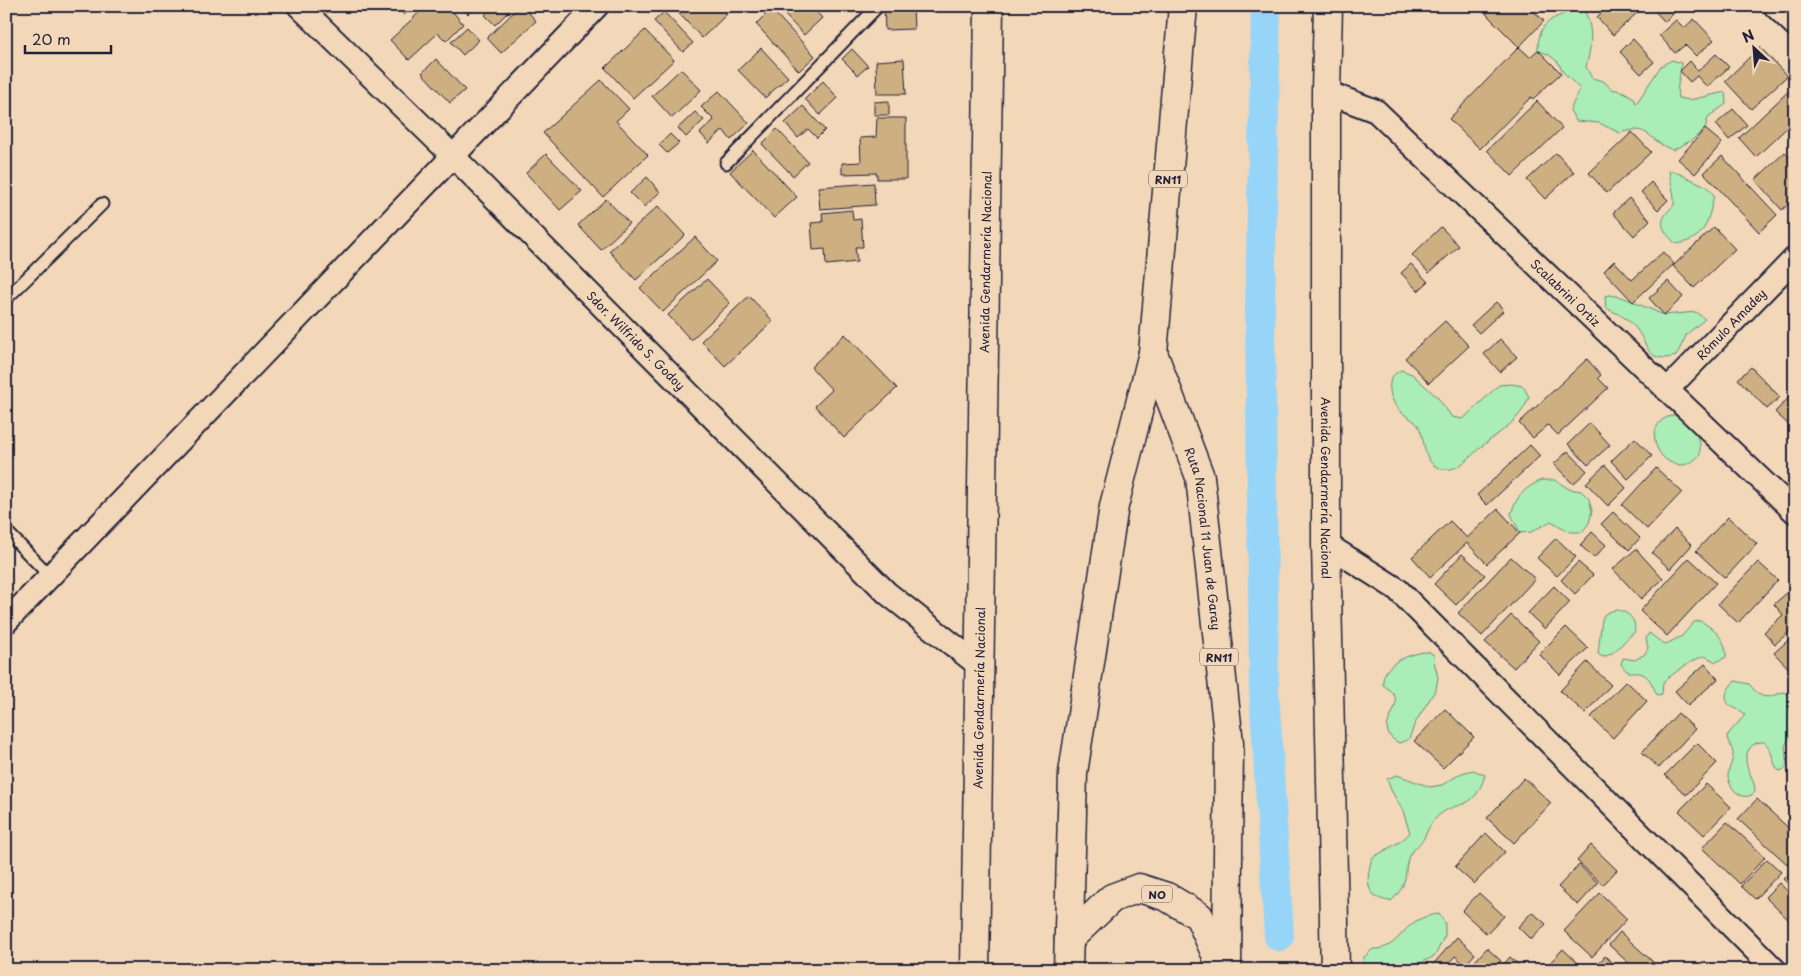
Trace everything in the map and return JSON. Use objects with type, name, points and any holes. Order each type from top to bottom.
[{"type":"main road","name":"Avenida Gendarmería Nacional","points":[[975,970],[990,6]]},
{"type":"main road","name":"Ruta Nacional 11 Juan de Garay","points":[[1068,970],[1073,773],[1114,506],[1153,352],[1183,6]]},
{"type":"main road","name":"Avenida Gendarmería Nacional","points":[[1328,6],[1326,92],[1326,544],[1335,970]]},
{"type":"main road","name":"Ruta Nacional 11 Juan de Garay","points":[[1153,352],[1200,477],[1228,743],[1227,970]]},
{"type":"main road","name":"NO","points":[[1069,939],[1112,898],[1139,888],[1167,897],[1199,916],[1223,970]]},
{"type":"street","name":"Sdor. Wilfrido S. Godoy","points":[[299,6],[453,156],[887,592],[981,667]]},
{"type":"street","points":[[6,622],[597,6]]},
{"type":"street","points":[[1776,6],[1795,25]]},
{"type":"street","name":"Scalabrini Ortiz","points":[[1326,92],[1376,111],[1795,512]]},
{"type":"street","name":"Rómulo Amadey","points":[[1667,390],[1795,258]]},
{"type":"street","points":[[1326,544],[1397,589],[1775,970]]},
{"type":"lane","points":[[726,163],[878,6]]},
{"type":"lane","points":[[6,299],[102,204]]},
{"type":"lane","points":[[6,531],[50,576]]},
{"type":"green space","points":[[1573,11],[1585,12],[1590,26],[1591,39],[1586,67],[1592,78],[1603,81],[1612,89],[1624,92],[1634,98],[1636,104],[1661,66],[1672,60],[1681,63],[1678,98],[1690,100],[1725,92],[1726,104],[1708,117],[1705,129],[1692,140],[1673,150],[1638,130],[1620,133],[1599,123],[1576,121],[1570,110],[1580,89],[1563,72],[1558,62],[1538,50],[1540,34],[1547,23],[1558,16]]},
{"type":"green space","points":[[1669,170],[1706,186],[1714,195],[1710,213],[1700,234],[1686,242],[1676,244],[1663,225],[1665,216],[1674,205]]},
{"type":"green space","points":[[1605,296],[1622,297],[1664,315],[1696,312],[1705,319],[1687,334],[1676,356],[1658,357],[1648,350],[1638,331],[1630,322],[1621,315],[1606,308]]},
{"type":"green space","points":[[1401,370],[1412,374],[1438,398],[1452,417],[1463,419],[1499,385],[1523,386],[1529,397],[1516,419],[1462,464],[1450,469],[1444,469],[1432,464],[1429,460],[1419,427],[1398,409],[1393,401],[1390,381]]},
{"type":"green space","points":[[1673,415],[1690,422],[1700,443],[1700,455],[1690,463],[1681,465],[1665,459],[1656,444],[1656,427],[1662,420]]},
{"type":"green space","points":[[1542,480],[1555,480],[1569,489],[1581,491],[1589,499],[1592,511],[1589,523],[1582,532],[1570,532],[1551,521],[1531,532],[1520,533],[1511,514],[1513,508],[1522,493]]},
{"type":"green space","points":[[1615,610],[1624,612],[1633,620],[1634,633],[1616,650],[1603,657],[1598,654],[1603,617]]},
{"type":"green space","points":[[1700,621],[1719,635],[1726,651],[1726,657],[1716,662],[1705,656],[1690,663],[1663,682],[1662,694],[1657,695],[1646,676],[1627,671],[1621,664],[1623,658],[1635,660],[1645,654],[1648,648],[1646,638],[1649,633],[1666,644],[1682,636],[1694,622]]},
{"type":"green space","points":[[1424,652],[1434,655],[1438,677],[1436,689],[1415,723],[1409,739],[1399,743],[1391,738],[1388,732],[1387,726],[1396,702],[1393,693],[1383,685],[1383,678],[1386,671],[1396,662],[1410,655]]},
{"type":"green space","points":[[1735,681],[1749,684],[1762,696],[1768,697],[1785,692],[1790,696],[1791,701],[1789,707],[1793,730],[1785,746],[1787,763],[1785,769],[1779,771],[1776,768],[1769,749],[1764,742],[1754,744],[1747,752],[1746,760],[1755,792],[1746,796],[1742,796],[1734,790],[1728,776],[1733,752],[1727,737],[1745,715],[1731,706],[1726,700],[1728,690]]},
{"type":"green space","points":[[1473,770],[1485,775],[1475,796],[1470,801],[1444,812],[1434,820],[1422,841],[1409,857],[1403,885],[1399,893],[1391,901],[1376,896],[1369,887],[1368,880],[1372,858],[1401,841],[1410,833],[1403,811],[1387,779],[1397,775],[1430,787],[1442,785],[1462,773]]},
{"type":"green space","points":[[1439,914],[1445,923],[1445,935],[1435,956],[1414,966],[1412,970],[1362,970],[1364,957],[1373,949],[1392,943],[1410,925],[1419,920],[1427,916]]},
{"type":"building","points":[[395,6],[414,6],[404,15]]},
{"type":"building","points":[[426,6],[448,6],[463,24],[446,41],[438,33],[409,60],[390,40]]},
{"type":"building","points":[[460,6],[476,6],[468,14]]},
{"type":"building","points":[[493,6],[514,6],[495,25],[485,15]]},
{"type":"building","points":[[520,6],[523,6],[536,21],[501,53],[487,38]]},
{"type":"building","points":[[672,6],[719,6],[727,14],[702,38]]},
{"type":"building","points":[[789,6],[811,6],[822,18],[804,35],[782,12]]},
{"type":"building","points":[[884,6],[913,6],[914,29],[885,30]]},
{"type":"building","points":[[1494,6],[1528,6],[1544,21],[1519,47],[1486,14]]},
{"type":"building","points":[[1609,6],[1633,6],[1638,12],[1613,35],[1597,17]]},
{"type":"building","points":[[1650,6],[1681,6],[1665,22]]},
{"type":"building","points":[[771,9],[815,56],[799,71],[756,24]]},
{"type":"building","points":[[664,12],[693,43],[683,52],[654,21]]},
{"type":"building","points":[[1694,19],[1714,40],[1696,56],[1685,45],[1675,53],[1659,35],[1676,20],[1684,28]]},
{"type":"building","points":[[467,27],[479,40],[463,55],[451,42]]},
{"type":"building","points":[[645,30],[674,60],[633,98],[605,68]]},
{"type":"building","points":[[1633,39],[1654,62],[1641,74],[1620,52]]},
{"type":"building","points":[[1519,47],[1530,57],[1538,50],[1561,73],[1533,99],[1531,97],[1480,149],[1449,119]]},
{"type":"building","points":[[1760,47],[1787,76],[1751,109],[1725,81]]},
{"type":"building","points":[[761,48],[788,77],[765,98],[738,70]]},
{"type":"building","points":[[852,49],[868,66],[858,75],[842,59]]},
{"type":"building","points":[[1716,54],[1729,67],[1707,87],[1697,76],[1690,82],[1680,71],[1690,61],[1698,71]]},
{"type":"building","points":[[436,59],[465,90],[450,103],[422,73]]},
{"type":"building","points":[[904,59],[906,94],[877,94],[876,61]]},
{"type":"building","points":[[681,69],[701,90],[672,118],[652,96]]},
{"type":"building","points":[[601,80],[629,109],[616,121],[648,155],[603,197],[543,133]]},
{"type":"building","points":[[823,81],[838,98],[820,115],[805,99]]},
{"type":"building","points":[[1794,86],[1795,120],[1756,157],[1739,138]]},
{"type":"building","points":[[719,91],[749,123],[731,140],[723,130],[709,143],[700,133],[714,120],[701,107]]},
{"type":"building","points":[[889,101],[889,115],[874,115],[874,102]]},
{"type":"building","points":[[1537,101],[1562,128],[1512,176],[1487,150]]},
{"type":"building","points":[[803,106],[825,130],[817,138],[808,129],[798,138],[785,123]]},
{"type":"building","points":[[1733,109],[1747,125],[1729,140],[1716,124]]},
{"type":"building","points":[[695,112],[704,120],[686,137],[678,128]]},
{"type":"building","points":[[877,118],[906,118],[906,179],[877,179],[877,173],[842,174],[842,163],[861,162],[860,138],[876,137]]},
{"type":"building","points":[[777,129],[808,162],[793,176],[762,144]]},
{"type":"building","points":[[1705,129],[1722,143],[1695,174],[1678,159]]},
{"type":"building","points":[[1632,132],[1651,152],[1607,193],[1589,173]]},
{"type":"building","points":[[670,134],[679,143],[667,153],[659,145]]},
{"type":"building","points":[[753,150],[797,197],[774,218],[730,172]]},
{"type":"building","points":[[1785,152],[1795,162],[1795,198],[1782,210],[1755,180]]},
{"type":"building","points":[[1556,153],[1574,172],[1545,199],[1527,180]]},
{"type":"building","points":[[546,154],[582,191],[560,210],[526,173]]},
{"type":"building","points":[[1722,156],[1777,215],[1759,232],[1704,173]]},
{"type":"building","points":[[647,177],[660,192],[644,207],[630,193]]},
{"type":"building","points":[[1651,182],[1668,200],[1658,210],[1641,192]]},
{"type":"building","points":[[874,183],[875,205],[820,209],[818,187]]},
{"type":"building","points":[[1629,198],[1650,220],[1634,236],[1613,213]]},
{"type":"building","points":[[606,199],[629,223],[601,250],[578,225]]},
{"type":"building","points":[[658,206],[685,235],[636,280],[609,251]]},
{"type":"building","points":[[852,210],[853,220],[861,219],[863,247],[855,247],[857,262],[826,265],[825,249],[813,250],[811,223],[823,222],[822,213]]},
{"type":"building","points":[[1441,227],[1459,246],[1429,273],[1412,255]]},
{"type":"building","points":[[1714,227],[1735,249],[1694,288],[1673,266]]},
{"type":"building","points":[[695,237],[717,261],[663,312],[640,288]]},
{"type":"building","points":[[1663,252],[1674,264],[1633,302],[1604,271],[1614,261],[1632,280]]},
{"type":"building","points":[[1411,264],[1428,282],[1418,291],[1401,273]]},
{"type":"building","points":[[707,279],[730,303],[691,340],[668,315]]},
{"type":"building","points":[[1668,281],[1683,297],[1664,315],[1649,298]]},
{"type":"building","points":[[749,296],[773,321],[725,366],[701,341]]},
{"type":"building","points":[[1496,302],[1504,310],[1479,333],[1471,325]]},
{"type":"building","points":[[1445,321],[1469,346],[1429,383],[1405,358]]},
{"type":"building","points":[[845,334],[897,388],[844,438],[815,406],[832,390],[811,367]]},
{"type":"building","points":[[1500,339],[1517,357],[1500,372],[1484,354]]},
{"type":"building","points":[[1587,359],[1601,375],[1598,378],[1608,388],[1558,435],[1548,425],[1533,438],[1519,423]]},
{"type":"building","points":[[1751,367],[1780,397],[1767,409],[1738,379]]},
{"type":"building","points":[[1795,391],[1795,429],[1794,430],[1775,412]]},
{"type":"building","points":[[1590,423],[1610,445],[1588,465],[1568,444]]},
{"type":"building","points":[[1635,438],[1652,456],[1628,479],[1611,461]]},
{"type":"building","points":[[1530,445],[1540,456],[1487,505],[1477,495]]},
{"type":"building","points":[[1568,451],[1587,471],[1573,484],[1554,464]]},
{"type":"building","points":[[1605,465],[1626,488],[1608,506],[1586,483]]},
{"type":"building","points":[[1656,468],[1682,492],[1647,529],[1622,505]]},
{"type":"building","points":[[1498,509],[1520,533],[1487,564],[1467,543],[1430,577],[1412,557],[1450,521],[1467,538]]},
{"type":"building","points":[[1613,512],[1640,538],[1629,550],[1601,524]]},
{"type":"building","points":[[1728,517],[1757,544],[1725,578],[1696,551]]},
{"type":"building","points":[[1675,529],[1692,545],[1670,569],[1652,553]]},
{"type":"building","points":[[1592,532],[1606,545],[1594,558],[1580,545]]},
{"type":"building","points":[[1556,538],[1576,557],[1557,576],[1537,558]]},
{"type":"building","points":[[1636,549],[1663,579],[1641,599],[1613,569]]},
{"type":"building","points":[[1462,554],[1485,575],[1456,605],[1434,584]]},
{"type":"building","points":[[1511,557],[1535,579],[1482,636],[1458,613]]},
{"type":"building","points":[[1689,558],[1716,583],[1667,636],[1640,611]]},
{"type":"building","points":[[1578,562],[1593,575],[1575,594],[1561,580]]},
{"type":"building","points":[[1758,562],[1778,580],[1738,623],[1718,604]]},
{"type":"building","points":[[1554,586],[1570,602],[1545,629],[1528,613]]},
{"type":"building","points":[[1795,586],[1795,627],[1775,644],[1764,632],[1783,615],[1774,604]]},
{"type":"building","points":[[1511,615],[1539,641],[1514,668],[1485,642]]},
{"type":"building","points":[[1566,627],[1588,648],[1560,675],[1539,654]]},
{"type":"building","points":[[1795,634],[1795,675],[1774,653]]},
{"type":"building","points":[[1587,662],[1611,685],[1585,713],[1560,691]]},
{"type":"building","points":[[1705,664],[1718,679],[1688,705],[1675,691]]},
{"type":"building","points":[[1626,681],[1647,701],[1613,738],[1591,717]]},
{"type":"building","points":[[1445,709],[1474,737],[1443,768],[1414,741]]},
{"type":"building","points":[[1678,713],[1695,729],[1659,768],[1642,752]]},
{"type":"building","points":[[1697,743],[1717,763],[1686,795],[1665,775]]},
{"type":"building","points":[[1524,778],[1551,803],[1514,843],[1487,818]]},
{"type":"building","points":[[1706,784],[1731,807],[1704,835],[1679,811]]},
{"type":"building","points":[[1757,799],[1795,834],[1795,856],[1787,864],[1738,819]]},
{"type":"building","points":[[1727,822],[1765,857],[1740,884],[1702,848]]},
{"type":"building","points":[[1486,833],[1505,852],[1474,884],[1455,867]]},
{"type":"building","points":[[1591,845],[1617,870],[1603,885],[1577,861]]},
{"type":"building","points":[[1767,859],[1781,872],[1755,899],[1741,886]]},
{"type":"building","points":[[1579,865],[1598,883],[1578,905],[1558,887]]},
{"type":"building","points":[[1795,867],[1795,890],[1783,879]]},
{"type":"building","points":[[1779,883],[1795,898],[1795,926],[1765,897]]},
{"type":"building","points":[[1479,893],[1504,916],[1487,934],[1462,911]]},
{"type":"building","points":[[1600,893],[1627,919],[1592,957],[1564,931]]},
{"type":"building","points":[[1532,912],[1546,924],[1531,940],[1518,927]]},
{"type":"building","points":[[1620,932],[1653,962],[1645,970],[1636,970],[1609,945]]},
{"type":"building","points":[[1457,937],[1475,954],[1465,965],[1455,956],[1443,970],[1428,970]]},
{"type":"building","points":[[1487,948],[1501,961],[1493,970],[1467,970]]},
{"type":"building","points":[[1563,949],[1585,970],[1543,970]]},
{"type":"building","points":[[1605,956],[1620,970],[1592,970]]},
{"type":"building","points":[[1510,957],[1524,970],[1499,970]]},
{"type":"waterway","points":[[1266,6],[1260,309],[1264,690],[1279,936]]}]
